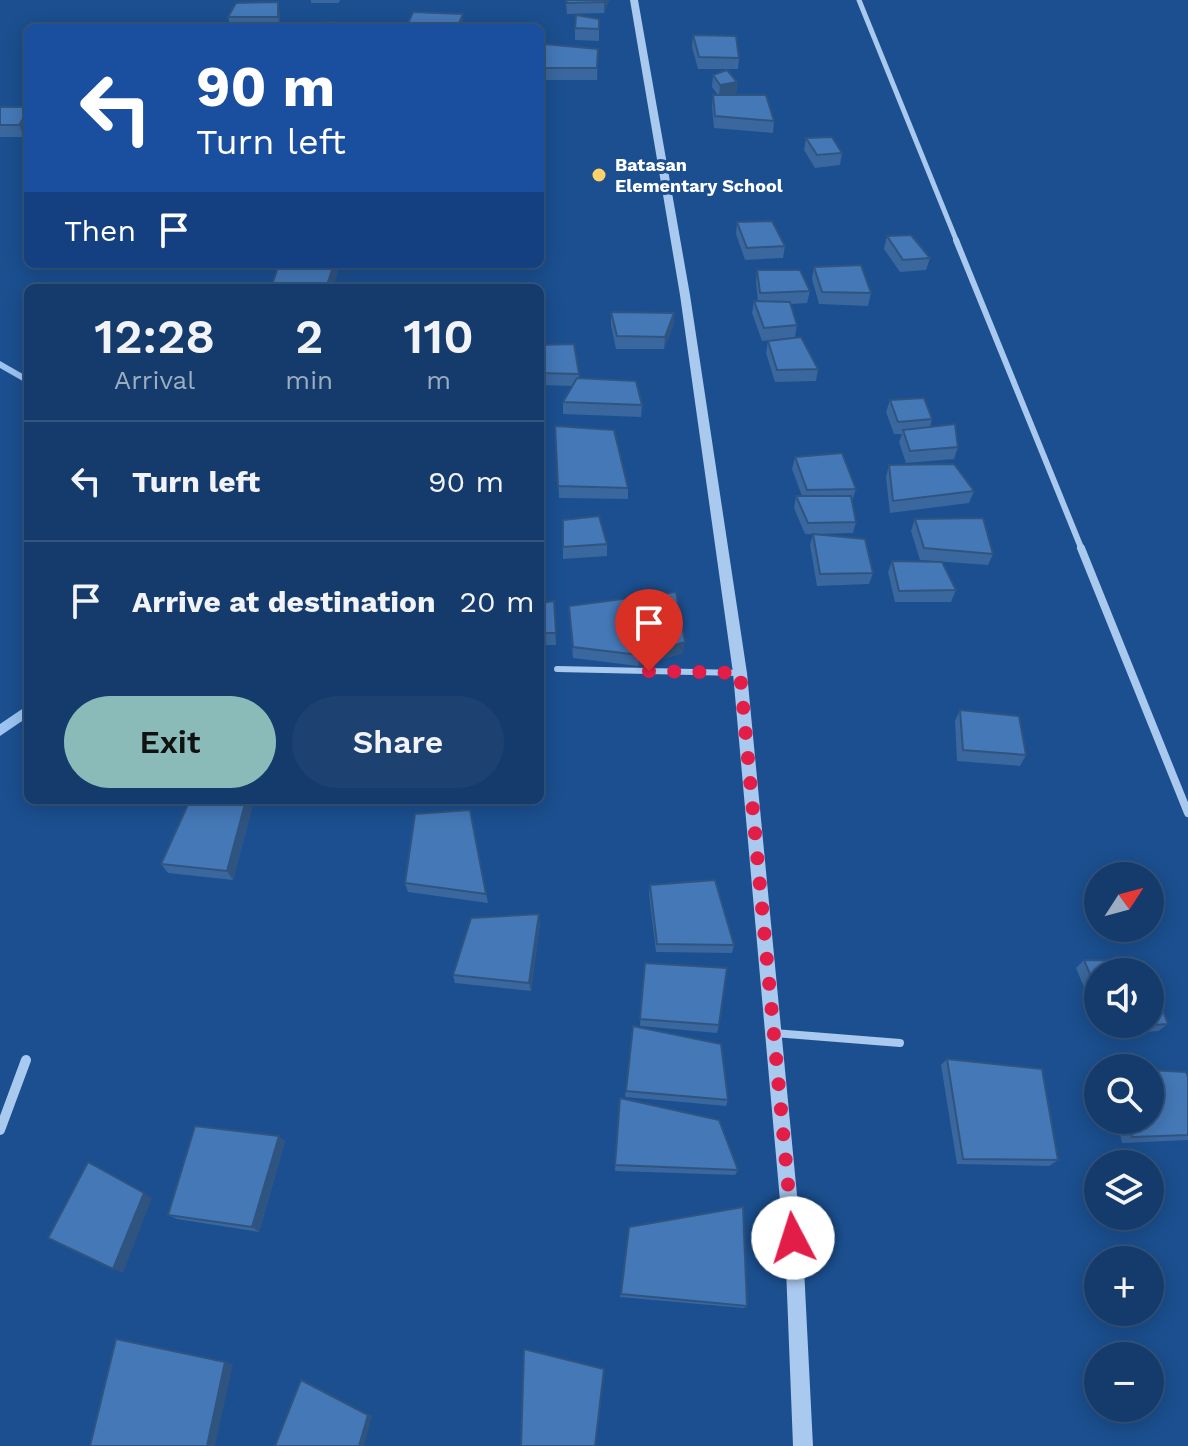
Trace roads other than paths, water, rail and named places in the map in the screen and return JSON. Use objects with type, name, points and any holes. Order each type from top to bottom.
[{"type":"street","points":[[634,0],[685,295],[740,673],[795,1268],[803,1446]]},
{"type":"street","points":[[859,0],[1188,813]]},
{"type":"street","points":[[0,1130],[26,1060]]},
{"type":"lane","points":[[557,669],[740,673]]},
{"type":"lane","points":[[774,1033],[900,1043]]},
{"type":"waterway","points":[[0,364],[24,379]]},
{"type":"waterway","points":[[0,731],[24,713]]},
{"type":"place","name":"Batasan Elementary School","points":[[599,175]]}]
